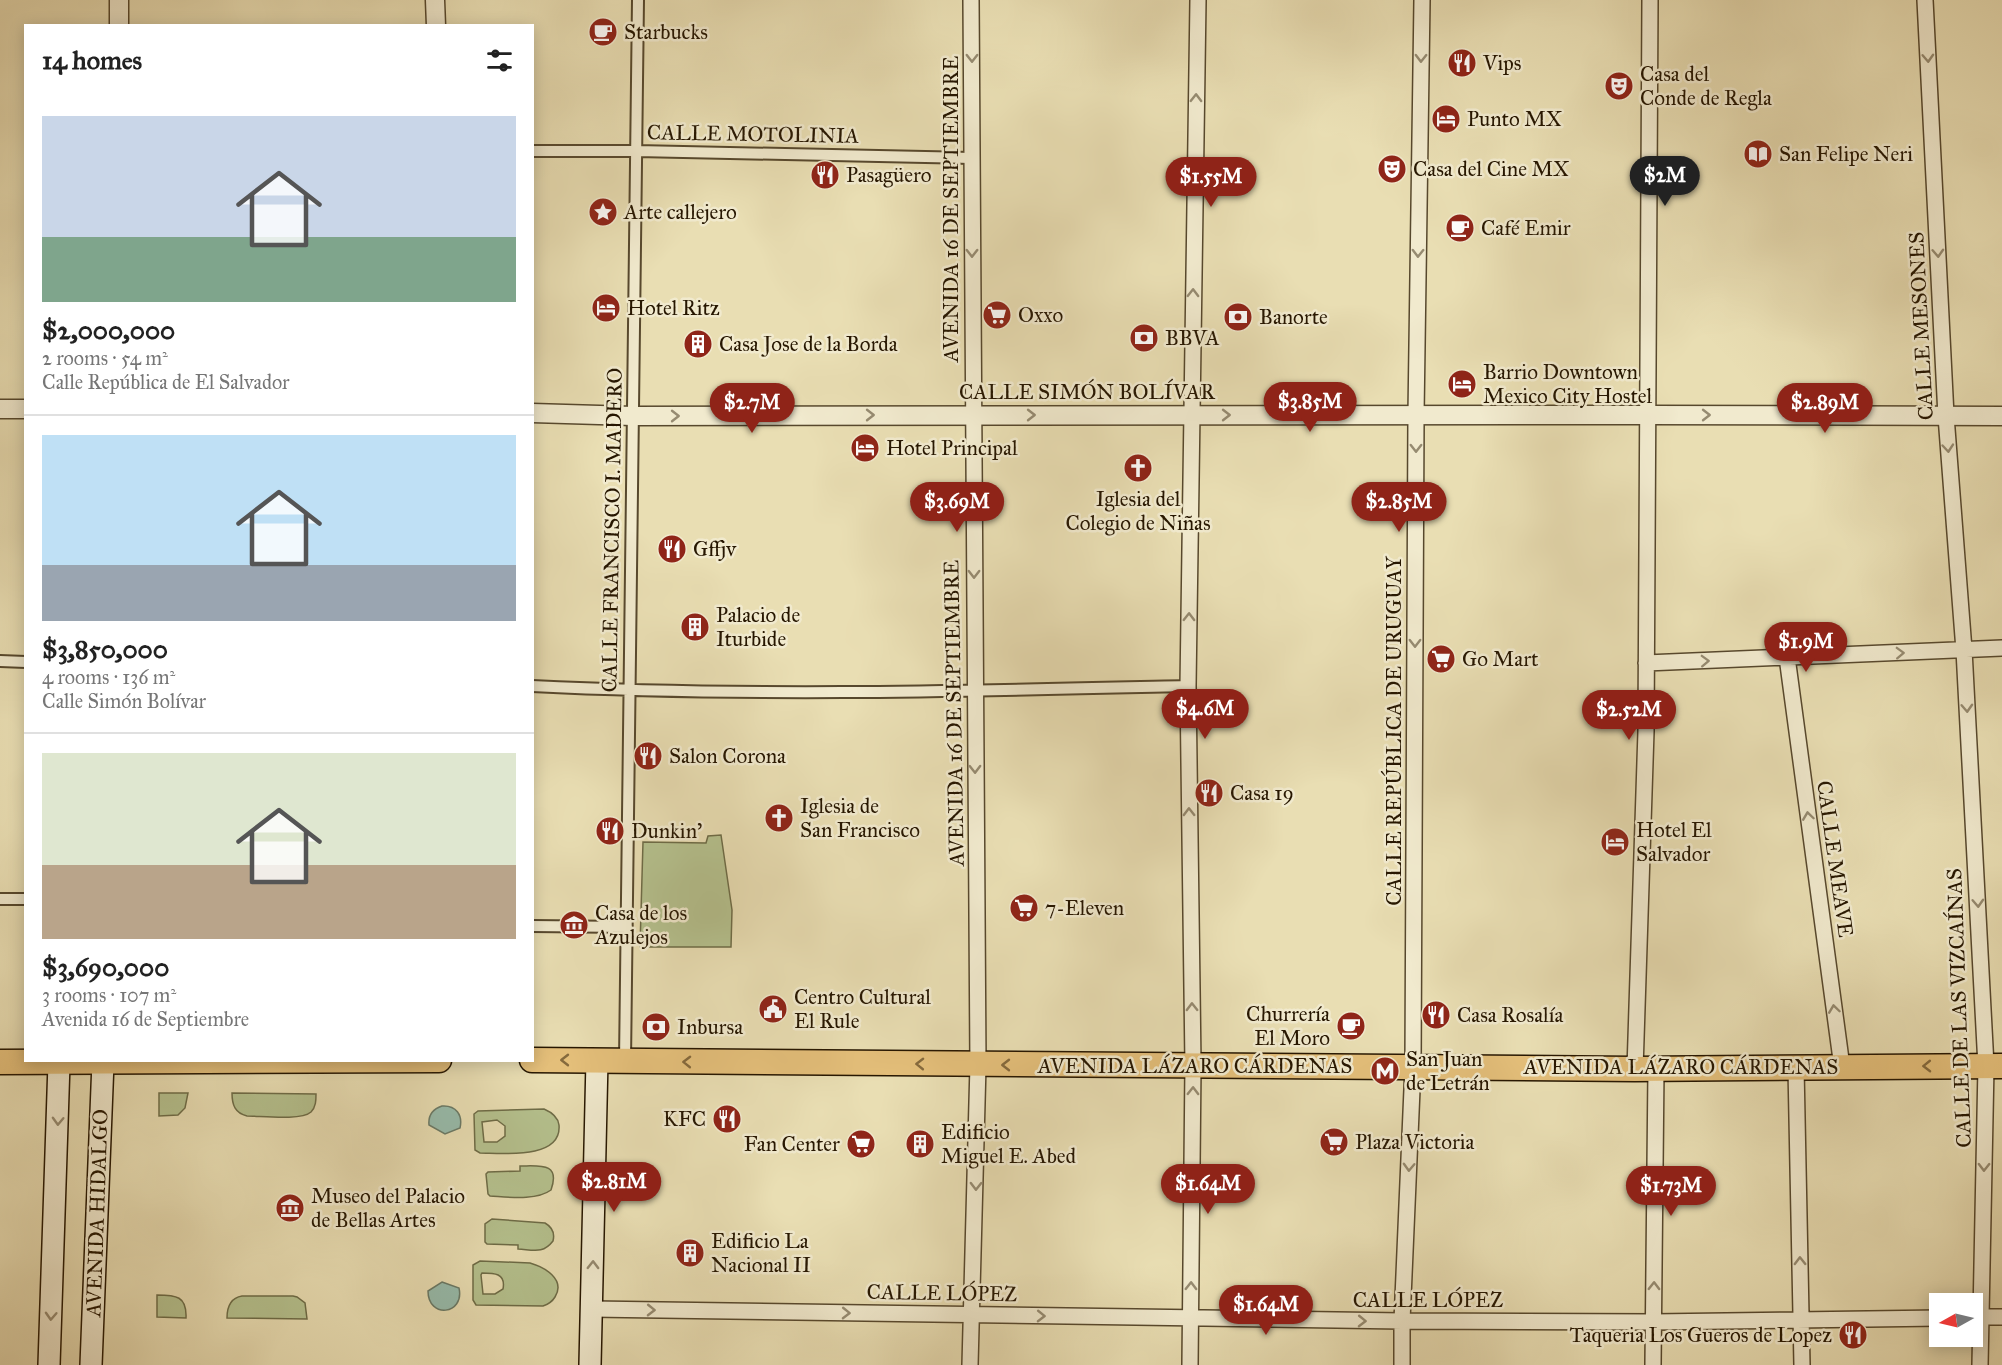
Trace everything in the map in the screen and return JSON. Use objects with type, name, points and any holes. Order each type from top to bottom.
[{"type":"main road","name":"AVENIDA LÁZARO CÁRDENAS","points":[[534,1060],[1646,1069],[1994,1066]]},
{"type":"main road","points":[[591,1365],[597,1060]]},
{"type":"main road","points":[[0,1062],[81,1062]]},
{"type":"main road","name":"AVENIDA HIDALGO","points":[[91,1365],[103,1062]]},
{"type":"main road","name":"AVENIDA HIDALGO","points":[[49,1365],[59,1063]]},
{"type":"street","points":[[119,0],[119,24]]},
{"type":"street","points":[[435,0],[436,24]]},
{"type":"street","name":"CALLE FRANCISCO I. MADERO","points":[[625,1061],[638,0]]},
{"type":"street","name":"AVENIDA 16 DE SEPTIEMBRE","points":[[970,1365],[978,1065],[971,0]]},
{"type":"street","points":[[1190,1365],[1193,1065],[1188,686],[1198,0]]},
{"type":"street","name":"CALLE REPÚBLICA DE URUGUAY","points":[[1402,1365],[1413,1066],[1416,415],[1422,0]]},
{"type":"street","points":[[1650,0],[1646,1069],[1654,1322],[1653,1365]]},
{"type":"street","name":"CALLE MESONES","points":[[1926,0],[1946,416],[1964,650]]},
{"type":"street","name":"CALLE MOTOLINIA","points":[[534,152],[636,151],[972,158]]},
{"type":"street","points":[[0,409],[24,409]]},
{"type":"street","name":"CALLE SIMÓN BOLÍVAR","points":[[534,413],[633,416],[2002,416]]},
{"type":"street","points":[[1646,663],[2002,648]]},
{"type":"street","name":"CALLE DE LAS VIZCAÍNAS","points":[[1964,650],[1994,1066],[1979,1293]]},
{"type":"street","name":"CALLE MEAVE","points":[[1787,657],[1842,1067]]},
{"type":"street","points":[[0,661],[24,662]]},
{"type":"street","points":[[534,686],[630,691],[975,691],[1188,686]]},
{"type":"street","points":[[0,899],[24,899]]},
{"type":"street","points":[[534,926],[627,927]]},
{"type":"street","points":[[1796,1068],[1802,1365]]},
{"type":"street","name":"CALLE LÓPEZ","points":[[592,1309],[1402,1321],[1654,1322],[1929,1318]]},
{"type":"street","points":[[1983,1317],[2002,1317]]},
{"type":"street","name":"CALLE DE LAS VIZCAÍNAS","points":[[1979,1347],[1980,1365]]},
{"type":"green space","points":[[721,835],[732,910],[731,947],[640,947],[643,842],[706,843],[708,836]]},
{"type":"green space","points":[[159,1093],[188,1093],[185,1108],[178,1115],[159,1116]]},
{"type":"green space","points":[[232,1093],[316,1094],[316,1101],[314,1108],[306,1115],[247,1116],[235,1108]]},
{"type":"green space","points":[[544,1109],[552,1113],[557,1120],[559,1125],[557,1136],[551,1144],[528,1152],[480,1153],[475,1150],[474,1114],[478,1111]],"holes":[[[497,1120],[505,1126],[505,1136],[497,1142],[484,1142],[482,1122]]]},
{"type":"green space","points":[[520,1166],[541,1166],[551,1170],[553,1181],[551,1190],[530,1197],[490,1196],[488,1194],[486,1174],[488,1172],[520,1171]]},
{"type":"green space","points":[[492,1219],[545,1223],[552,1230],[553,1241],[542,1250],[518,1249],[518,1245],[487,1244],[485,1224]]},
{"type":"green space","points":[[480,1261],[530,1263],[541,1267],[556,1279],[558,1291],[549,1304],[543,1306],[476,1305],[473,1300],[473,1265]],"holes":[[[482,1273],[501,1277],[503,1289],[495,1294],[483,1294]]]},
{"type":"green space","points":[[157,1295],[179,1298],[185,1305],[186,1318],[157,1317]]},
{"type":"green space","points":[[242,1296],[297,1297],[305,1303],[307,1319],[227,1318],[230,1304]]},
{"type":"shaded area","points":[[442,1106],[455,1109],[459,1115],[460,1128],[445,1134],[429,1125],[432,1113]]},
{"type":"shaded area","points":[[442,1282],[459,1288],[457,1304],[446,1310],[434,1306],[428,1291]]},
{"type":"place","name":"Starbucks","points":[[603,32]]},
{"type":"place","name":"Vips","points":[[1462,63]]},
{"type":"place","name":"Casa del Conde de Regla","points":[[1619,86]]},
{"type":"place","name":"Punto MX","points":[[1446,119]]},
{"type":"place","name":"San Felipe Neri","points":[[1758,154]]},
{"type":"place","name":"Casa del Cine MX","points":[[1392,169]]},
{"type":"place","name":"Pasagüero","points":[[825,175]]},
{"type":"place","name":"Arte callejero","points":[[603,212]]},
{"type":"place","name":"Café Emir","points":[[1460,228]]},
{"type":"place","name":"Hotel Ritz","points":[[606,308]]},
{"type":"place","name":"Oxxo","points":[[997,315]]},
{"type":"place","name":"Banorte","points":[[1238,317]]},
{"type":"place","name":"BBVA","points":[[1144,338]]},
{"type":"place","name":"Casa Jose de la Borda","points":[[698,344]]},
{"type":"place","name":"Barrio Downtown Mexico City Hostel","points":[[1462,384]]},
{"type":"place","name":"Hotel Principal","points":[[865,448]]},
{"type":"place","name":"Iglesia del Colegio de Niñas","points":[[1138,468]]},
{"type":"place","name":"Gffjv","points":[[672,549]]},
{"type":"place","name":"Palacio de Iturbide","points":[[695,627]]},
{"type":"place","name":"Go Mart","points":[[1441,659]]},
{"type":"place","name":"Salon Corona","points":[[648,756]]},
{"type":"place","name":"Casa 19","points":[[1209,793]]},
{"type":"place","name":"Iglesia de San Francisco","points":[[779,818]]},
{"type":"place","name":"Dunkin'","points":[[610,831]]},
{"type":"place","name":"Hotel El Salvador","points":[[1615,842]]},
{"type":"place","name":"7-Eleven","points":[[1024,908]]},
{"type":"place","name":"Casa de los Azulejos","points":[[574,925]]},
{"type":"place","name":"Centro Cultural El Rule","points":[[773,1009]]},
{"type":"place","name":"Casa Rosalía","points":[[1436,1015]]},
{"type":"place","name":"Churrería El Moro","points":[[1351,1026]]},
{"type":"place","name":"Inbursa","points":[[656,1027]]},
{"type":"place","name":"San Juan de Letrán","points":[[1385,1071]]},
{"type":"place","name":"KFC","points":[[727,1119]]},
{"type":"place","name":"Plaza Victoria","points":[[1334,1142]]},
{"type":"place","name":"Fan Center","points":[[861,1144]]},
{"type":"place","name":"Edificio Miguel E. Abed","points":[[920,1144]]},
{"type":"place","name":"Museo del Palacio de Bellas Artes","points":[[290,1208]]},
{"type":"place","name":"Edificio La Nacional II","points":[[690,1253]]},
{"type":"place","name":"Taqueria Los Gueros de Lopez","points":[[1853,1335]]}]
